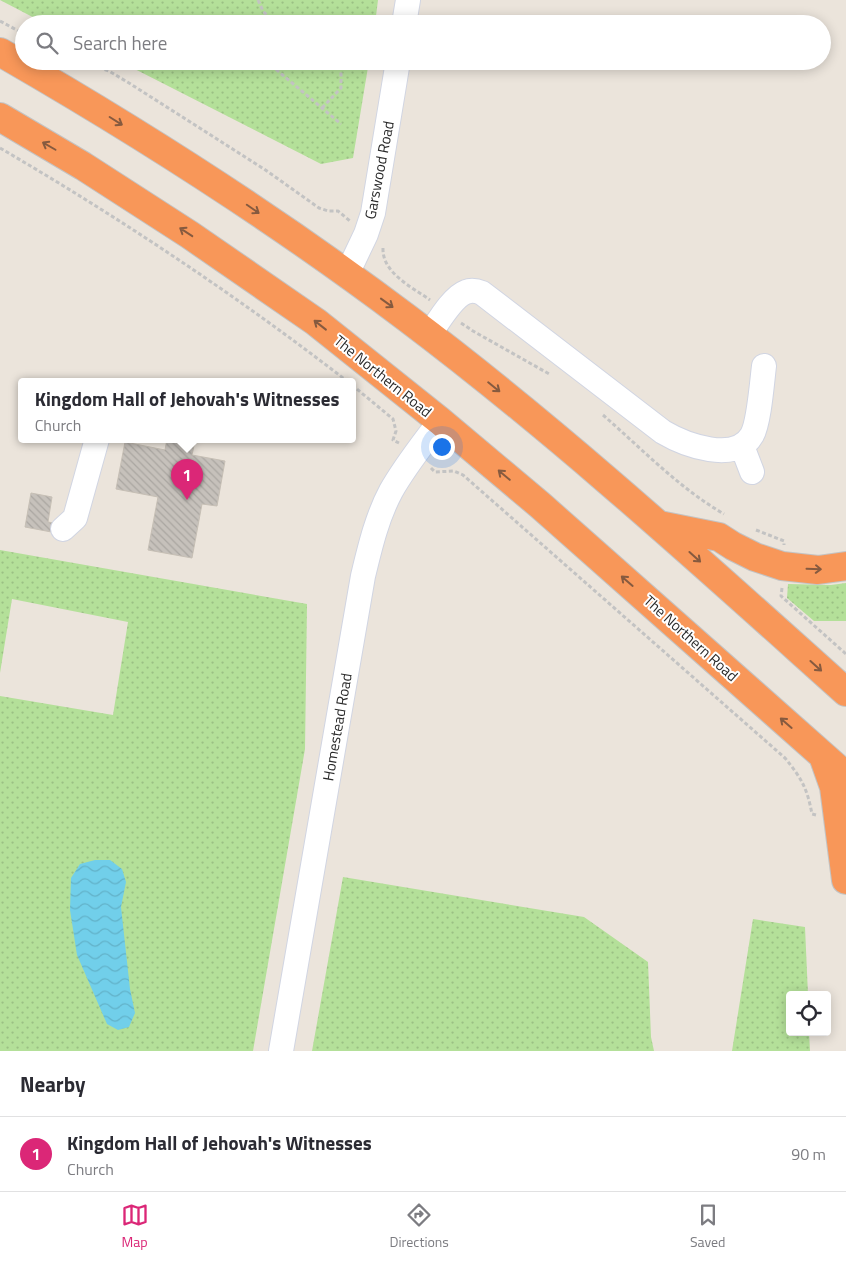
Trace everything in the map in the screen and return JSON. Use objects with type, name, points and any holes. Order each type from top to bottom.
[{"type":"highway","points":[[0,52],[15,61]]},
{"type":"highway","points":[[31,70],[75,95],[228,192],[347,274],[429,335],[536,420],[659,525],[846,692]]},
{"type":"highway","name":"The Northern Road","points":[[0,117],[83,166],[190,234],[316,322],[440,421],[547,511],[846,776]]},
{"type":"highway","points":[[659,525],[719,537],[740,550],[782,566],[818,570],[846,566]]},
{"type":"highway","points":[[823,755],[834,787],[846,880]]},
{"type":"street","points":[[406,15],[408,0]]},
{"type":"street","name":"Garswood Road","points":[[347,274],[366,234],[373,213],[397,70]]},
{"type":"street","points":[[429,335],[460,296],[467,291],[482,293],[663,432],[671,437],[703,448],[729,450],[742,446],[753,433],[764,366]]},
{"type":"street","name":"Homestead Road","points":[[281,1051],[361,585],[372,538],[391,492],[415,453],[440,421]]},
{"type":"street","points":[[63,529],[75,518],[96,443]]},
{"type":"street","points":[[742,446],[752,472]]},
{"type":"path","points":[[258,0],[267,15]]},
{"type":"path","points":[[0,21],[15,29]]},
{"type":"path","points":[[106,70],[264,169],[319,208],[328,211],[338,211],[383,246],[382,257],[388,268],[403,281],[473,332],[559,379]]},
{"type":"path","points":[[277,70],[342,124]]},
{"type":"path","points":[[322,108],[340,88],[341,70]]},
{"type":"path","points":[[0,148],[128,226],[225,291],[343,378]]},
{"type":"path","points":[[356,388],[393,419],[396,431],[393,440]]},
{"type":"path","points":[[598,410],[690,491],[726,515]]},
{"type":"path","points":[[435,472],[454,471],[463,475],[785,758],[802,780],[809,798],[812,814]]},
{"type":"path","points":[[753,529],[784,541],[781,596],[846,654]]},
{"type":"green space","points":[[0,0],[378,0],[376,15],[29,15]]},
{"type":"green space","points":[[137,70],[368,70],[353,158],[321,164]]},
{"type":"green space","points":[[0,550],[307,604],[305,749],[253,1051],[0,1051],[0,696],[113,715],[128,622],[12,599],[0,673]]},
{"type":"green space","points":[[846,583],[846,621],[814,621],[787,598],[788,584],[831,585]]},
{"type":"green space","points":[[343,877],[584,917],[648,962],[651,1037],[654,1051],[312,1051]]},
{"type":"green space","points":[[753,919],[805,927],[808,991],[786,991],[786,1036],[809,1036],[810,1051],[732,1051]]},
{"type":"water","points":[[95,860],[110,860],[122,869],[126,882],[121,907],[130,989],[135,1013],[129,1027],[118,1030],[107,1024],[77,955],[70,910],[71,878],[80,864]]},
{"type":"building","points":[[125,443],[165,450],[166,443],[195,443],[192,455],[225,461],[217,506],[202,504],[192,558],[148,550],[158,497],[116,489]]},
{"type":"building","points":[[31,493],[52,497],[48,522],[64,525],[62,534],[25,527]]},
{"type":"place","name":"Kingdom Hall of Jehovah's Witnesses","points":[[187,500]]}]
